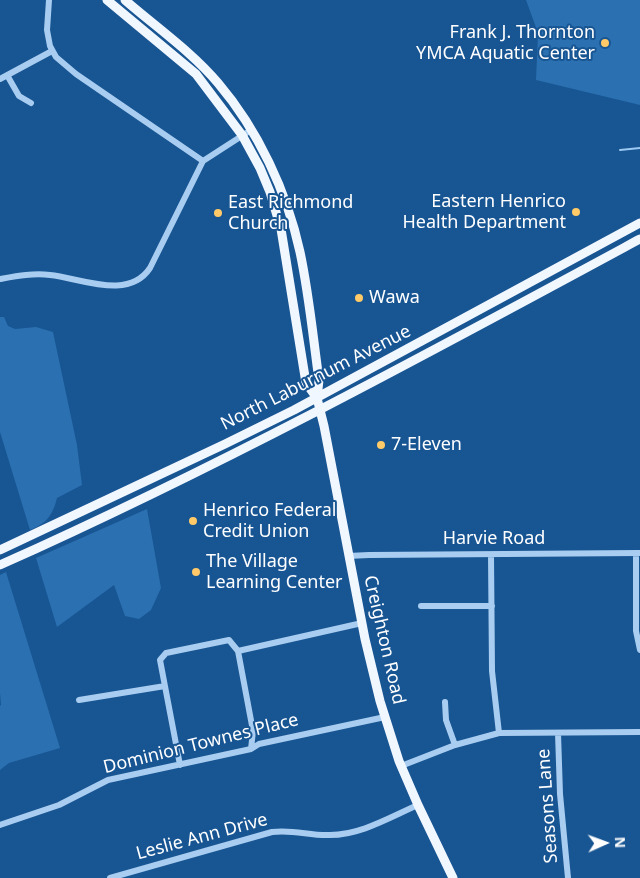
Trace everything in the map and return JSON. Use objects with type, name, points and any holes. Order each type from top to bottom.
[{"type":"main road","name":"Creighton Road","points":[[107,0],[196,74],[242,135],[260,168],[276,210],[306,383],[316,398],[320,411],[362,623],[385,717],[401,766],[453,878]]},
{"type":"main road","name":"Creighton Road","points":[[125,0],[193,58],[218,83],[252,130],[284,198],[301,254],[319,380],[316,398]]},
{"type":"main road","name":"North Laburnum Avenue","points":[[0,550],[225,444],[316,398],[640,223]]},
{"type":"main road","name":"North Laburnum Avenue","points":[[0,565],[320,411],[640,239]]},
{"type":"street","points":[[49,0],[47,30],[52,51],[60,62],[203,161]]},
{"type":"street","points":[[0,79],[52,51]]},
{"type":"street","points":[[7,75],[19,96],[31,104]]},
{"type":"street","points":[[0,279],[33,274],[50,275],[114,287],[133,283],[145,275],[150,268],[203,161],[252,130]]},
{"type":"street","points":[[638,553],[636,631],[640,650]]},
{"type":"street","name":"Harvie Road","points":[[348,556],[369,554],[638,553]]},
{"type":"street","points":[[491,554],[492,671],[499,733]]},
{"type":"street","points":[[421,606],[492,606]]},
{"type":"street","points":[[238,650],[362,623]]},
{"type":"street","points":[[180,765],[160,660],[166,653],[229,640],[238,650],[253,731],[251,749]]},
{"type":"street","points":[[79,700],[165,686]]},
{"type":"street","points":[[445,702],[446,720],[455,745]]},
{"type":"street","name":"Dominion Townes Place","points":[[0,825],[59,805],[108,780],[251,749],[259,744],[385,717]]},
{"type":"street","points":[[401,766],[455,745],[499,733],[640,732]]},
{"type":"street","name":"Seasons Lane","points":[[558,733],[560,794],[568,878]]},
{"type":"street","name":"Leslie Ann Drive","points":[[110,878],[272,832],[290,830],[323,836],[352,832],[418,805]]},
{"type":"shaded area","points":[[526,0],[640,0],[640,105],[536,80],[538,33]]},
{"type":"shaded area","points":[[0,317],[4,317],[8,326],[15,329],[36,327],[53,332],[77,445],[82,485],[57,498],[45,522],[30,530],[0,432]]},
{"type":"shaded area","points":[[147,509],[161,588],[151,610],[139,619],[125,616],[114,585],[57,627],[36,558]]},
{"type":"shaded area","points":[[6,572],[60,748],[9,763],[0,770],[0,575]]},
{"type":"waterway","points":[[620,150],[640,148]]},
{"type":"place","name":"Frank J. Thornton YMCA Aquatic Center","points":[[605,43]]},
{"type":"place","name":"Eastern Henrico Health Department","points":[[576,212]]},
{"type":"place","name":"East Richmond Church","points":[[218,213]]},
{"type":"place","name":"Wawa","points":[[359,298]]},
{"type":"place","name":"7-Eleven","points":[[381,445]]},
{"type":"place","name":"Henrico Federal Credit Union","points":[[193,521]]},
{"type":"place","name":"The Village Learning Center","points":[[196,572]]}]
